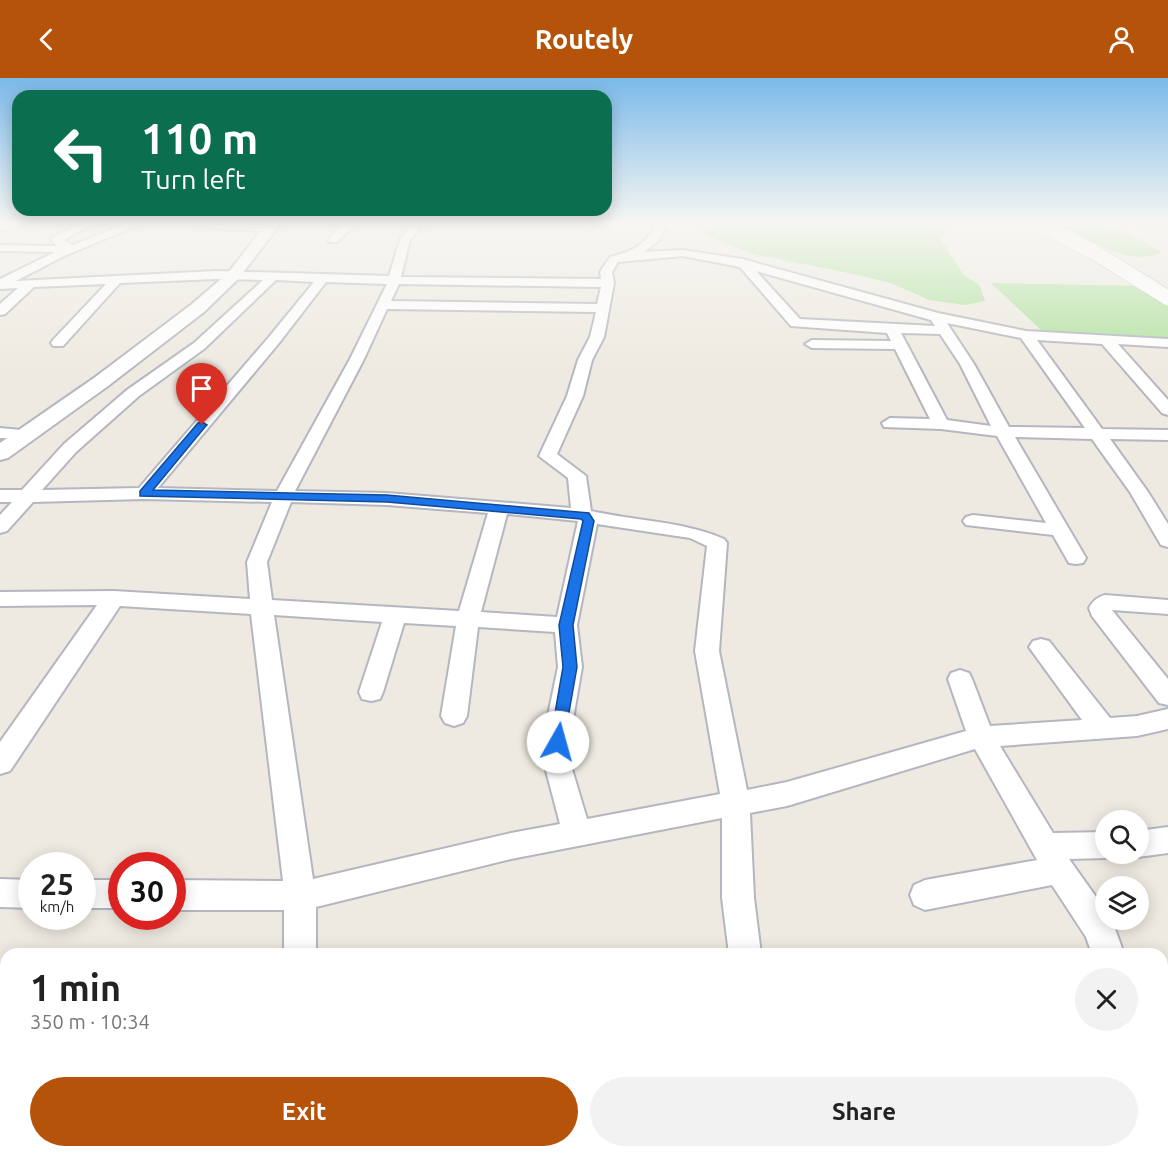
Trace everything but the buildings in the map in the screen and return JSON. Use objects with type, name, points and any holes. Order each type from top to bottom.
[{"type":"street","points":[[0,284],[21,273]]},
{"type":"street","points":[[0,453],[168,331],[235,273]]},
{"type":"street","points":[[300,948],[300,896],[257,562],[284,495],[357,359],[396,273]]},
{"type":"street","points":[[577,833],[556,759],[559,725],[570,667],[566,625],[588,521],[581,510],[577,476],[549,456],[575,396],[585,360],[597,337],[601,308],[608,283],[606,273]]},
{"type":"street","points":[[751,273],[796,323],[892,329],[940,323]]},
{"type":"street","points":[[776,273],[940,323],[1026,335],[1168,343]]},
{"type":"street","points":[[1128,273],[1168,298]]},
{"type":"street","points":[[0,284],[233,276],[394,281],[608,283]]},
{"type":"street","points":[[0,527],[69,448],[133,393],[199,346],[273,277]]},
{"type":"street","points":[[144,493],[274,340],[323,278]]},
{"type":"street","points":[[58,343],[116,280]]},
{"type":"street","points":[[492,306],[498,282]]},
{"type":"street","points":[[0,311],[30,284]]},
{"type":"street","points":[[383,305],[601,308]]},
{"type":"street","points":[[940,323],[967,364],[1002,432],[1076,558]]},
{"type":"street","points":[[892,329],[942,424]]},
{"type":"street","points":[[1026,335],[1139,492],[1168,541]]},
{"type":"street","points":[[1106,339],[1168,410]]},
{"type":"street","points":[[812,344],[899,345]]},
{"type":"street","points":[[890,423],[942,424],[1002,432],[1168,435]]},
{"type":"street","points":[[0,433],[26,435]]},
{"type":"street","points":[[0,496],[144,493],[387,499],[585,515],[618,523],[694,533],[717,543],[707,651],[736,804],[738,898],[743,948]]},
{"type":"street","points":[[454,716],[469,619],[499,508]]},
{"type":"street","points":[[973,521],[1060,530]]},
{"type":"street","points":[[0,599],[114,598],[566,625]]},
{"type":"street","points":[[0,763],[114,598]]},
{"type":"street","points":[[1168,607],[1105,602],[1100,608],[1103,616],[1168,696]]},
{"type":"street","points":[[370,692],[396,614]]},
{"type":"street","points":[[1041,647],[1103,728]]},
{"type":"street","points":[[960,679],[981,737],[1052,858],[1100,930],[1106,948]]},
{"type":"street","points":[[186,895],[300,896],[511,846],[787,794],[981,737],[1137,726],[1168,719]]},
{"type":"street","points":[[1149,843],[1168,840]]},
{"type":"street","points":[[925,895],[1095,847]]},
{"type":"street","points":[[0,893],[18,894]]},
{"type":"green space","points":[[850,273],[963,273],[980,286],[985,301],[965,305],[929,300],[891,283]]},
{"type":"green space","points":[[991,283],[1146,286],[1168,304],[1168,338],[1042,331]]},
{"type":"route","points":[[202,425],[144,493],[267,494],[387,499],[585,515],[588,521],[566,625],[570,667],[558,742]]}]
